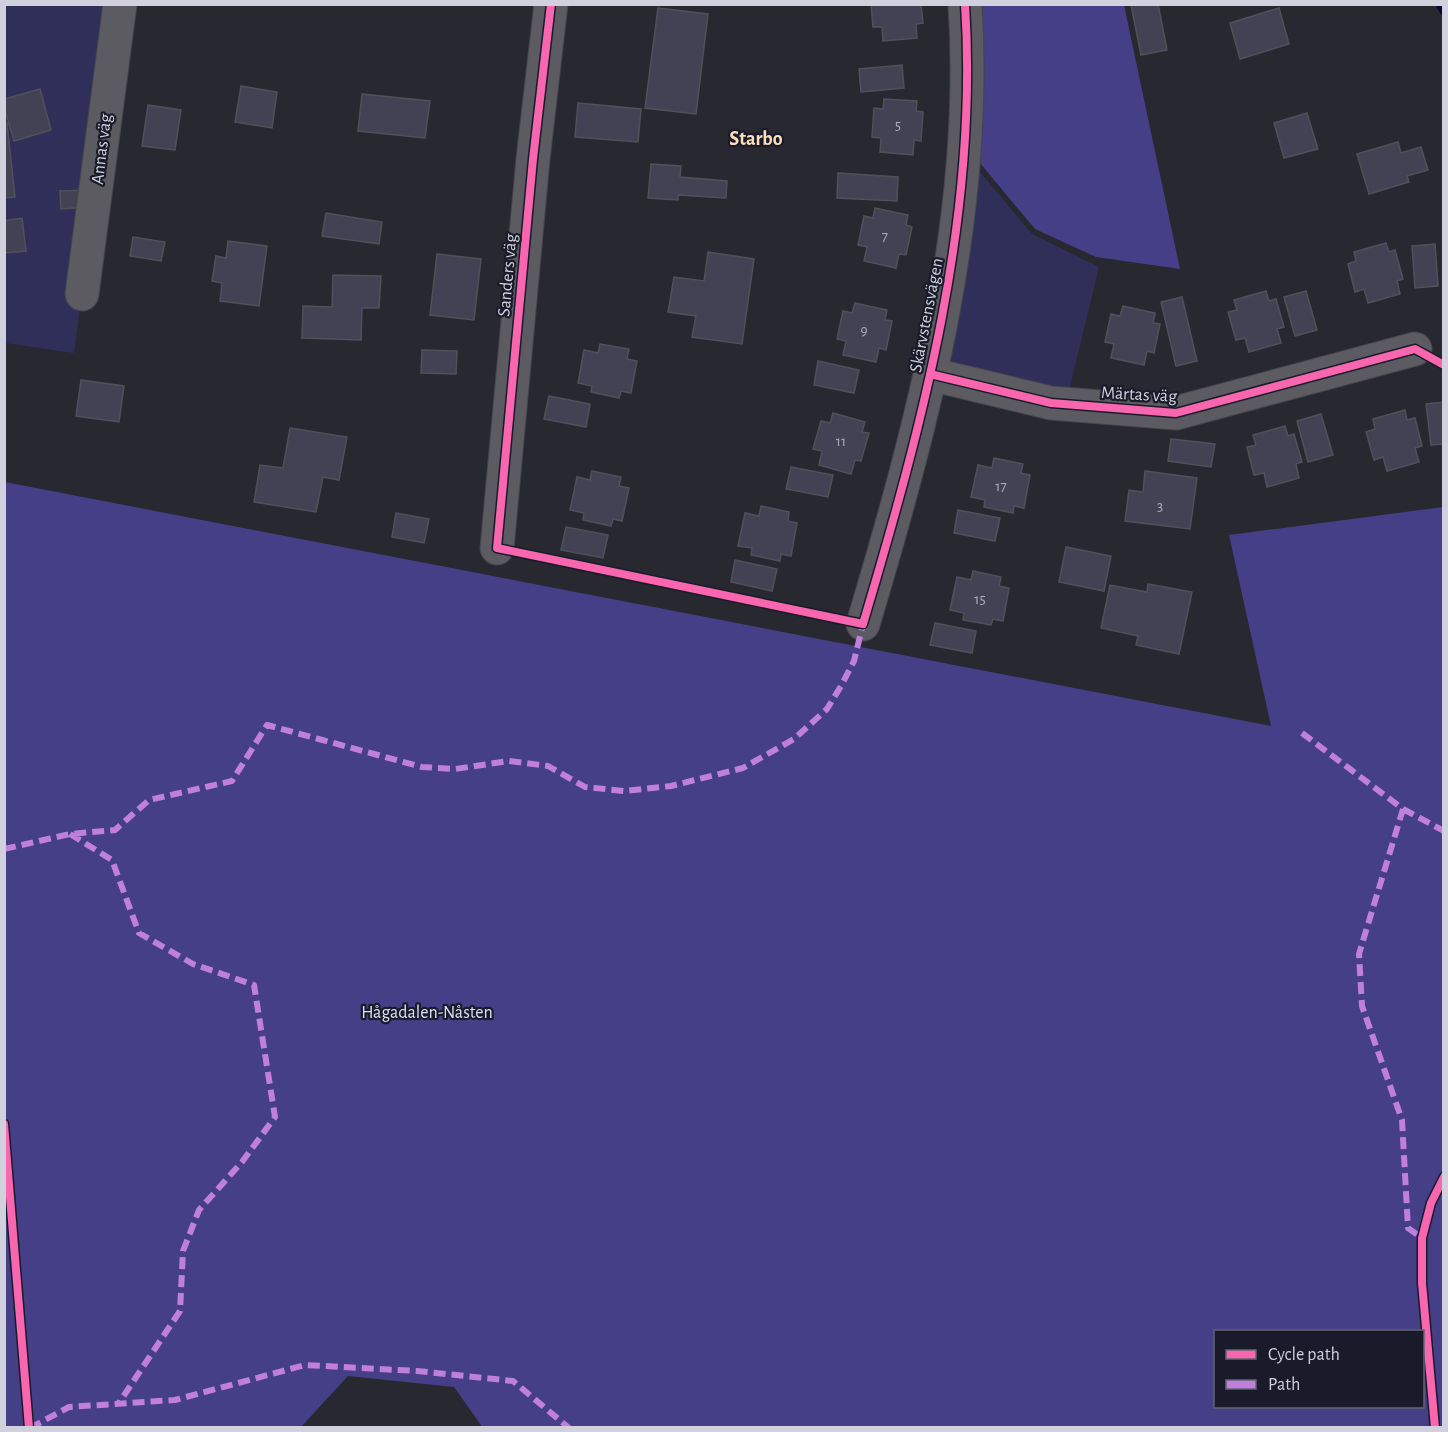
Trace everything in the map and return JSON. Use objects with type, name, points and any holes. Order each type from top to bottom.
[{"type":"street","name":"Annas väg","points":[[82,294],[120,4]]},
{"type":"street","name":"Sanders väg","points":[[497,548],[532,170],[551,4]]},
{"type":"street","name":"Skärvstensvägen","points":[[864,624],[902,494],[930,374],[953,260],[964,144],[968,55],[964,4]]},
{"type":"street","name":"Märtas väg","points":[[930,374],[1052,403],[1176,413],[1415,349]]},
{"type":"shaded area","points":[[5,5],[120,5],[74,353],[5,343]]},
{"type":"shaded area","points":[[971,161],[1032,234],[1099,267],[1068,395],[939,369]]},
{"type":"green space","points":[[965,5],[1124,5],[1180,269],[1096,257],[1035,229],[964,144]]},
{"type":"green space","name":"Hågadalen-Nåsten","points":[[5,482],[1271,726],[1229,535],[1443,507],[1443,1427],[483,1428],[454,1387],[348,1376],[301,1427],[5,1427]]},
{"type":"building","points":[[871,4],[921,4],[923,23],[916,24],[917,38],[883,41],[882,27],[873,27]]},
{"type":"building","points":[[1158,4],[1167,50],[1141,55],[1131,5]]},
{"type":"building","points":[[658,8],[708,14],[696,114],[645,108]]},
{"type":"building","points":[[1279,8],[1289,44],[1240,59],[1230,23]]},
{"type":"building","points":[[902,65],[904,88],[861,92],[859,69]]},
{"type":"building","points":[[241,86],[277,92],[272,128],[235,122]]},
{"type":"building","points":[[40,89],[51,130],[14,141],[4,107],[4,99]]},
{"type":"building","points":[[362,94],[430,101],[425,138],[358,131]]},
{"type":"building","points":[[884,99],[917,101],[916,111],[923,112],[921,141],[914,140],[913,155],[880,152],[881,138],[872,137],[874,108],[883,109]]},
{"type":"building","points":[[578,103],[641,109],[638,142],[575,137]]},
{"type":"building","points":[[148,105],[181,110],[175,150],[142,146]]},
{"type":"building","points":[[1307,113],[1318,149],[1284,158],[1274,123]]},
{"type":"building","points":[[7,123],[15,197],[4,198],[4,124]]},
{"type":"building","points":[[1398,142],[1401,153],[1421,147],[1428,170],[1407,176],[1409,182],[1369,194],[1357,154]]},
{"type":"building","points":[[651,164],[681,166],[680,177],[727,181],[726,198],[678,195],[678,200],[648,198]]},
{"type":"building","points":[[838,173],[898,177],[897,201],[837,198]]},
{"type":"building","points":[[88,190],[89,207],[61,209],[60,191]]},
{"type":"building","points":[[875,208],[908,215],[906,225],[912,227],[906,255],[899,254],[896,268],[864,261],[867,247],[858,245],[864,216],[873,218]]},
{"type":"building","points":[[326,213],[382,222],[379,244],[322,236]]},
{"type":"building","points":[[22,218],[26,251],[4,253],[4,221]]},
{"type":"building","points":[[133,237],[165,242],[161,261],[130,256]]},
{"type":"building","points":[[228,241],[267,246],[259,306],[220,301],[222,283],[212,281],[216,256],[226,258]]},
{"type":"building","points":[[1386,243],[1389,252],[1395,250],[1403,279],[1397,281],[1400,294],[1368,303],[1364,289],[1355,292],[1348,264],[1356,261],[1354,252]]},
{"type":"building","points":[[1435,244],[1438,286],[1415,288],[1412,246]]},
{"type":"building","points":[[708,252],[754,259],[742,344],[692,337],[696,316],[668,312],[674,277],[704,281]]},
{"type":"building","points":[[437,254],[481,259],[474,320],[430,315]]},
{"type":"building","points":[[333,275],[381,276],[379,308],[362,308],[361,340],[302,338],[303,306],[332,307]]},
{"type":"building","points":[[1266,291],[1269,301],[1276,299],[1284,327],[1277,329],[1281,343],[1249,352],[1245,338],[1236,340],[1228,312],[1237,310],[1234,300]]},
{"type":"building","points":[[1306,291],[1317,330],[1295,336],[1284,297]]},
{"type":"building","points":[[1182,297],[1197,361],[1176,366],[1161,302]]},
{"type":"building","points":[[855,303],[887,310],[885,320],[892,321],[886,350],[879,348],[876,362],[843,355],[846,341],[837,339],[843,311],[852,313]]},
{"type":"building","points":[[1123,306],[1155,313],[1153,323],[1160,324],[1154,353],[1147,351],[1144,365],[1111,358],[1114,344],[1105,342],[1111,314],[1120,316]]},
{"type":"building","points":[[600,344],[629,349],[627,359],[637,361],[631,393],[621,391],[619,398],[591,392],[592,386],[578,383],[584,350],[598,353]]},
{"type":"building","points":[[422,350],[457,351],[456,374],[421,373]]},
{"type":"building","points":[[818,361],[859,370],[854,393],[814,385]]},
{"type":"building","points":[[81,380],[124,386],[119,422],[76,416]]},
{"type":"building","points":[[549,396],[590,404],[586,427],[544,419]]},
{"type":"building","points":[[1444,402],[1444,444],[1431,445],[1426,404]]},
{"type":"building","points":[[1405,410],[1407,420],[1415,418],[1422,446],[1415,448],[1419,462],[1387,471],[1383,457],[1374,460],[1366,432],[1375,429],[1373,419]]},
{"type":"building","points":[[833,413],[865,422],[862,432],[869,433],[861,461],[855,460],[851,474],[819,465],[822,451],[813,449],[821,421],[830,423]]},
{"type":"building","points":[[1321,414],[1333,455],[1308,462],[1297,421]]},
{"type":"building","points":[[1285,426],[1288,436],[1294,434],[1302,462],[1296,464],[1299,478],[1267,487],[1264,473],[1254,475],[1247,447],[1256,445],[1253,435]]},
{"type":"building","points":[[290,428],[347,437],[339,480],[323,477],[316,512],[254,502],[260,465],[283,468]]},
{"type":"building","points":[[1171,439],[1215,444],[1211,467],[1168,461]]},
{"type":"building","points":[[994,458],[1023,464],[1021,473],[1030,475],[1024,508],[1014,506],[1013,513],[984,507],[985,500],[971,497],[978,465],[992,468]]},
{"type":"building","points":[[791,467],[833,475],[828,497],[786,489]]},
{"type":"building","points":[[592,471],[621,477],[619,486],[629,488],[622,521],[613,519],[611,526],[583,520],[584,513],[570,510],[577,477],[590,480]]},
{"type":"building","points":[[1145,471],[1197,478],[1190,529],[1125,521],[1129,490],[1143,492]]},
{"type":"building","points":[[761,506],[789,512],[788,521],[797,523],[791,556],[781,554],[780,561],[751,555],[752,548],[738,546],[745,513],[759,516]]},
{"type":"building","points":[[958,510],[1000,518],[995,541],[954,533]]},
{"type":"building","points":[[396,513],[429,519],[424,543],[392,537]]},
{"type":"building","points":[[566,527],[608,535],[603,558],[561,550]]},
{"type":"building","points":[[1066,547],[1111,556],[1104,591],[1059,582]]},
{"type":"building","points":[[735,560],[777,569],[772,591],[731,582]]},
{"type":"building","points":[[973,571],[1001,577],[999,586],[1009,588],[1003,621],[993,619],[991,625],[963,620],[964,613],[950,610],[957,577],[971,580]]},
{"type":"building","points":[[1148,584],[1192,592],[1179,654],[1136,645],[1138,636],[1101,628],[1110,585],[1147,592]]},
{"type":"building","points":[[935,623],[976,631],[972,653],[930,645]]},
{"type":"waterway","points":[[1440,4],[1444,11]]},
{"type":"marked path","points":[[4,849],[70,834],[115,830],[149,800],[232,781],[267,725],[422,767],[455,769],[509,761],[548,766],[585,787],[624,791],[671,786],[743,768],[794,739],[827,709],[854,661],[863,624]]},
{"type":"marked path","points":[[1302,733],[1403,809],[1359,954],[1362,1006],[1402,1120],[1408,1228],[1422,1238]]},
{"type":"marked path","points":[[1403,809],[1444,831]]},
{"type":"marked path","points":[[70,834],[112,860],[139,933],[193,964],[254,985],[275,1117],[242,1162],[199,1210],[183,1251],[180,1311],[119,1403]]},
{"type":"marked path","points":[[30,1428],[69,1407],[175,1400],[305,1365],[417,1371],[513,1381],[569,1428]]},
{"type":"cycle path","points":[[551,4],[533,159],[497,548],[863,624],[925,395],[942,318],[955,240],[963,162],[967,83],[965,4]]},
{"type":"cycle path","points":[[930,374],[1051,403],[1176,413],[1415,349],[1444,365]]},
{"type":"cycle path","points":[[4,1124],[29,1428]]},
{"type":"cycle path","points":[[1435,1428],[1422,1283],[1422,1238],[1431,1203],[1444,1177]]},
{"type":"district","name":"Starbo","points":[[756,138]]}]
